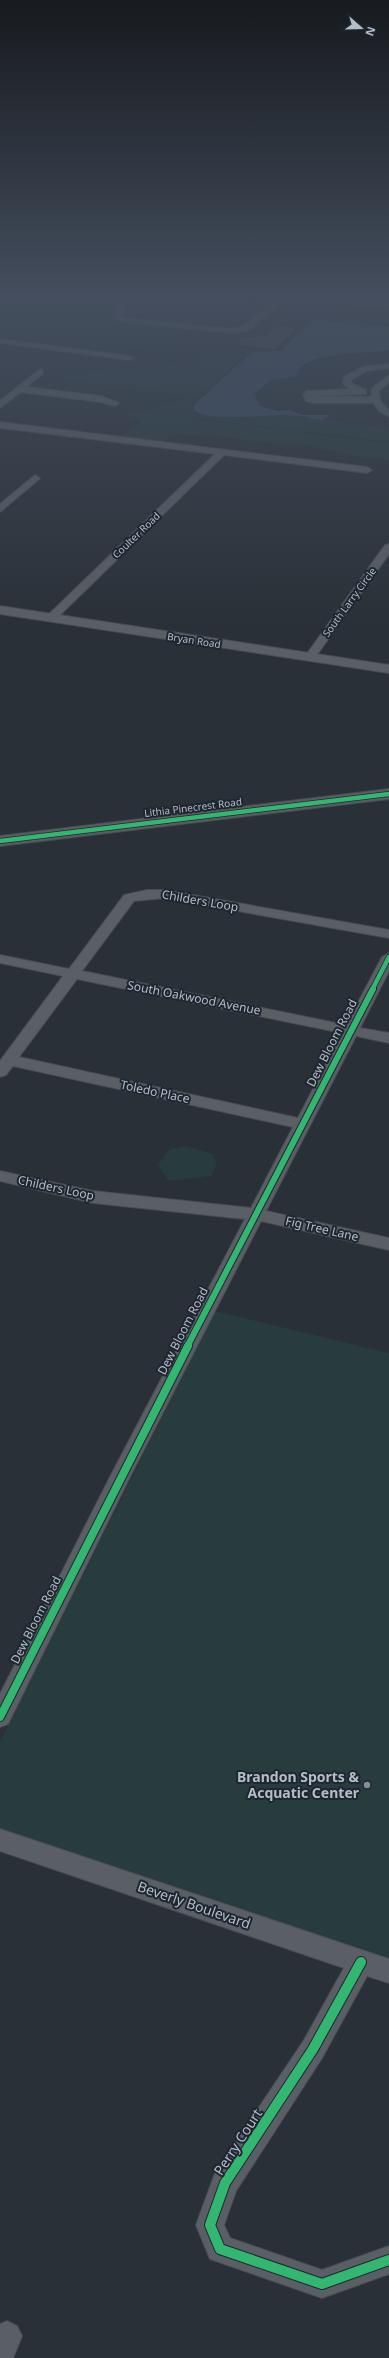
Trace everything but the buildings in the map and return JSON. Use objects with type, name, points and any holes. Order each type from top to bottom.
[{"type":"main road","name":"Lithia Pinecrest Road","points":[[0,841],[389,794]]},
{"type":"street","points":[[380,407],[389,414]]},
{"type":"street","points":[[0,425],[367,470]]},
{"type":"street","name":"Coulter Road","points":[[51,618],[222,452]]},
{"type":"street","points":[[0,509],[35,478]]},
{"type":"street","name":"South Larry Circle","points":[[310,657],[389,547]]},
{"type":"street","name":"Bryan Road","points":[[0,610],[389,669]]},
{"type":"street","name":"Childers Loop","points":[[4,1066],[128,898],[150,893],[389,934]]},
{"type":"street","name":"Dew Bloom Road","points":[[0,1717],[121,1475],[389,957]]},
{"type":"street","name":"South Oakwood Avenue","points":[[0,959],[389,1038]]},
{"type":"street","name":"Toledo Place","points":[[4,1066],[302,1124]]},
{"type":"street","name":"Childers Loop","points":[[0,1176],[93,1197],[173,1207],[255,1214]]},
{"type":"street","name":"Fig Tree Lane","points":[[255,1214],[389,1244]]},
{"type":"street","name":"Beverly Boulevard","points":[[0,1840],[389,1971]]},
{"type":"street","name":"Perry Court","points":[[360,1962],[313,2049],[225,2183],[210,2225],[220,2249],[322,2284],[389,2260]]},
{"type":"shaded area","points":[[160,407],[191,407],[194,414],[190,419],[389,443],[389,460],[354,456],[297,443],[270,443],[217,436],[176,434],[169,437],[164,444],[119,438],[140,422],[125,416]]},
{"type":"shaded area","points":[[198,414],[221,417],[287,415],[389,428],[389,442],[194,418]]},
{"type":"shaded area","points":[[186,1146],[212,1154],[217,1164],[211,1176],[169,1181],[158,1165],[170,1149]]},
{"type":"shaded area","points":[[215,1311],[389,1353],[389,1960],[354,1946],[353,1948],[0,1829],[0,1742]]},
{"type":"water","points":[[194,407],[264,407],[278,411],[291,410],[301,415],[330,415],[322,420],[290,415],[223,417],[201,414],[194,410]]},
{"type":"cycle path","points":[[0,841],[389,794]]},
{"type":"cycle path","points":[[0,1717],[121,1475],[389,957]]},
{"type":"cycle path","points":[[361,1962],[313,2049],[225,2183],[210,2225],[220,2249],[322,2284],[389,2260]]},
{"type":"place","name":"Brandon Sports & Acquatic Center","points":[[367,1785]]}]
